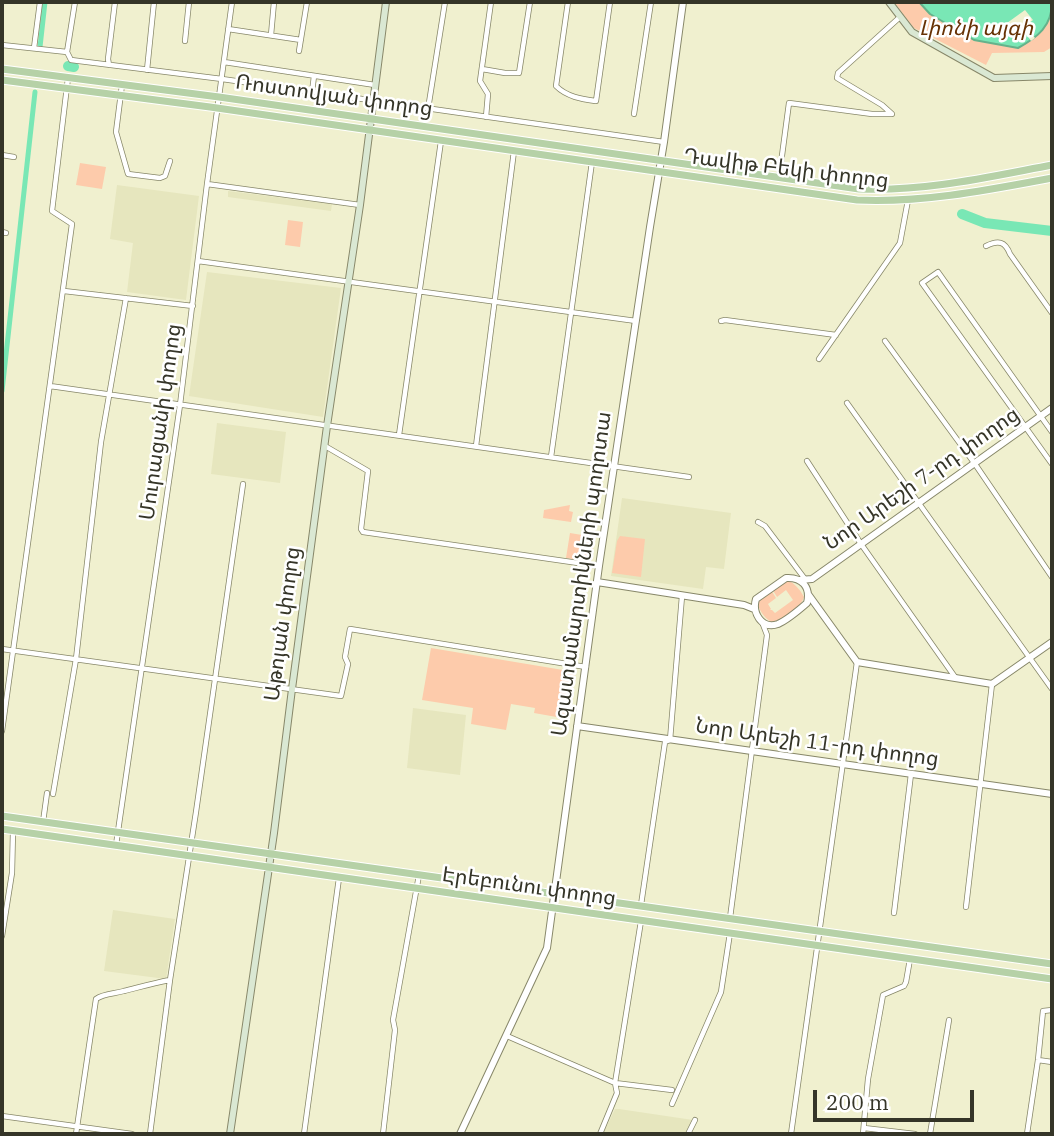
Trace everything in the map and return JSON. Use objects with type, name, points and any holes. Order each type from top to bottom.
[{"type":"main road","name":"Աթոյան փողոց","points":[[230,1134],[271,854],[386,2]]},
{"type":"main road","points":[[889,2],[912,32],[994,78],[1052,76]]},
{"type":"main road","name":"Ռոստովյան փողոց","points":[[2,69],[661,160]]},
{"type":"main road","name":"Ռոստովյան փողոց","points":[[2,80],[660,171]]},
{"type":"main road","name":"Դավիթ Բեկի փողոց","points":[[661,160],[859,189],[885,190],[942,184],[1052,165]]},
{"type":"main road","name":"Դավիթ Բեկի փողոց","points":[[660,171],[857,200],[908,200],[946,196],[1052,178]]},
{"type":"main road","name":"Էրեբունու փողոց","points":[[2,817],[1052,964]]},
{"type":"main road","name":"Էրեբունու փողոց","points":[[2,829],[1052,979]]},
{"type":"street","points":[[34,48],[40,2]]},
{"type":"street","points":[[75,2],[67,52],[71,60],[664,142]]},
{"type":"street","points":[[109,65],[115,2]]},
{"type":"street","points":[[146,70],[154,2]]},
{"type":"street","points":[[184,41],[189,2]]},
{"type":"street","name":"Մուրացանի փողոց","points":[[116,845],[180,405],[232,2]]},
{"type":"street","points":[[271,35],[274,2]]},
{"type":"street","points":[[299,51],[307,2]]},
{"type":"street","points":[[428,109],[445,2]]},
{"type":"street","points":[[486,117],[488,99],[480,81],[491,2]]},
{"type":"street","points":[[482,69],[519,73],[530,2]]},
{"type":"street","points":[[568,2],[556,86],[563,93],[596,101],[610,2]]},
{"type":"street","points":[[634,114],[651,2]]},
{"type":"street","name":"Ազատամարտիկների պողոտա","points":[[460,1134],[547,948],[599,566],[660,171],[683,2]]},
{"type":"street","points":[[779,177],[789,103],[872,114],[892,114],[882,105],[837,79],[838,73],[901,16]]},
{"type":"street","points":[[228,29],[301,40]]},
{"type":"street","points":[[2,45],[67,52]]},
{"type":"street","points":[[223,62],[375,85]]},
{"type":"street","points":[[312,92],[314,76]]},
{"type":"street","points":[[2,731],[72,224],[52,211],[68,78]]},
{"type":"street","points":[[122,85],[116,132],[128,174],[160,178],[165,176],[170,161]]},
{"type":"street","points":[[399,435],[441,141]]},
{"type":"street","points":[[476,446],[514,151]]},
{"type":"street","points":[[2,156],[14,157]]},
{"type":"street","points":[[551,457],[592,162]]},
{"type":"street","points":[[207,184],[360,205]]},
{"type":"street","name":"Դավիթ Բեկի փողոց","points":[[818,359],[900,243],[908,200]]},
{"type":"street","points":[[986,246],[1002,243],[1007,246],[1052,313]]},
{"type":"street","points":[[198,261],[636,321]]},
{"type":"street","points":[[1052,432],[938,272],[922,283],[1052,464]]},
{"type":"street","points":[[64,291],[193,306]]},
{"type":"street","points":[[43,822],[76,659],[94,492],[126,298]]},
{"type":"street","points":[[721,321],[836,335]]},
{"type":"street","points":[[885,341],[975,464],[1052,577]]},
{"type":"street","points":[[50,386],[689,477]]},
{"type":"street","points":[[847,403],[1052,689]]},
{"type":"street","name":"Նոր Արեշի 7-րդ փողոց","points":[[744,604],[786,578],[806,584],[1052,408]]},
{"type":"street","points":[[325,446],[368,471],[361,529],[363,532],[599,566]]},
{"type":"street","points":[[807,461],[861,544],[956,679]]},
{"type":"street","points":[[150,1134],[243,484]]},
{"type":"street","points":[[758,522],[765,526],[857,662],[791,1134]]},
{"type":"street","points":[[597,582],[744,604],[754,609]]},
{"type":"street","points":[[805,604],[806,584]]},
{"type":"street","points":[[641,906],[664,742],[670,740],[682,596]]},
{"type":"street","points":[[730,919],[767,635],[762,622],[755,614],[756,599]]},
{"type":"street","points":[[767,635],[775,625],[805,604],[816,605]]},
{"type":"street","points":[[762,622],[775,625]]},
{"type":"street","points":[[2,649],[341,696],[348,664],[345,657],[350,629],[586,667]]},
{"type":"street","points":[[857,662],[992,684],[1052,642]]},
{"type":"street","points":[[966,907],[992,684]]},
{"type":"street","name":"Նոր Արեշի 11-րդ փողոց","points":[[578,726],[1052,794]]},
{"type":"street","points":[[894,913],[911,774]]},
{"type":"street","points":[[2,936],[12,873],[13,831]]},
{"type":"street","points":[[383,1134],[395,1030],[393,1020],[419,875]]},
{"type":"street","points":[[304,1134],[339,877]]},
{"type":"street","points":[[600,1134],[617,1093],[615,1083],[641,920]]},
{"type":"street","points":[[672,1104],[721,992],[730,933]]},
{"type":"street","points":[[863,1134],[868,1079],[883,995],[904,986],[910,958]]},
{"type":"street","points":[[76,1134],[96,999],[102,995],[170,980]]},
{"type":"street","points":[[1027,1134],[1043,1011],[1052,1010]]},
{"type":"street","points":[[930,1134],[949,1020]]},
{"type":"street","points":[[507,1036],[615,1083],[672,1090]]},
{"type":"street","points":[[1038,1060],[1052,1062]]},
{"type":"street","points":[[2,1116],[132,1134]]},
{"type":"street","points":[[688,1134],[695,1120]]},
{"type":"street","points":[[864,1128],[915,1134]]},
{"type":"shaded area","name":"Լիոնի այգի","points":[[919,2],[1052,2],[1047,24],[1032,40],[1018,48],[974,40],[930,14]]},
{"type":"shaded area","points":[[117,185],[199,196],[186,300],[127,292],[133,243],[110,239]]},
{"type":"shaded area","points":[[228,191],[332,204],[331,211],[228,197]]},
{"type":"shaded area","points":[[207,272],[341,288],[323,417],[189,396]]},
{"type":"shaded area","points":[[217,423],[286,432],[280,483],[211,474]]},
{"type":"shaded area","points":[[622,498],[731,513],[724,569],[706,567],[703,589],[611,576]]},
{"type":"shaded area","points":[[413,708],[466,715],[460,775],[407,768]]},
{"type":"shaded area","points":[[113,910],[175,919],[166,979],[104,971]]},
{"type":"shaded area","points":[[615,1109],[693,1120],[687,1134],[603,1134]]},
{"type":"green space","name":"Լիոնի այգի","points":[[894,2],[1052,2],[1052,47],[1044,52],[992,53],[986,65],[914,28]]},
{"type":"green space","points":[[80,163],[106,167],[102,189],[76,185]]},
{"type":"green space","points":[[288,220],[303,222],[300,247],[285,245]]},
{"type":"green space","points":[[570,505],[569,511],[573,512],[571,522],[543,518],[544,510]]},
{"type":"green space","points":[[570,533],[594,537],[591,562],[566,558]]},
{"type":"green space","points":[[620,536],[645,539],[641,577],[612,573]]},
{"type":"green space","points":[[788,581],[797,587],[804,597],[791,613],[771,622],[762,613],[758,601],[771,590],[776,598],[768,604],[770,610],[775,613],[793,600],[786,590],[777,597],[772,589]]},
{"type":"green space","points":[[431,648],[575,672],[568,719],[534,713],[535,708],[511,704],[506,730],[471,724],[473,708],[422,700]]},
{"type":"pier","points":[[1025,10],[1033,20],[1028,24],[1028,29],[1035,38],[1031,41],[1024,31],[1018,30],[1014,33],[1007,23]]},
{"type":"waterway","points":[[40,47],[45,2]]},
{"type":"waterway","points":[[68,66],[74,67]]},
{"type":"waterway","points":[[2,391],[35,92]]},
{"type":"waterway","points":[[962,214],[985,223],[1052,231]]}]
